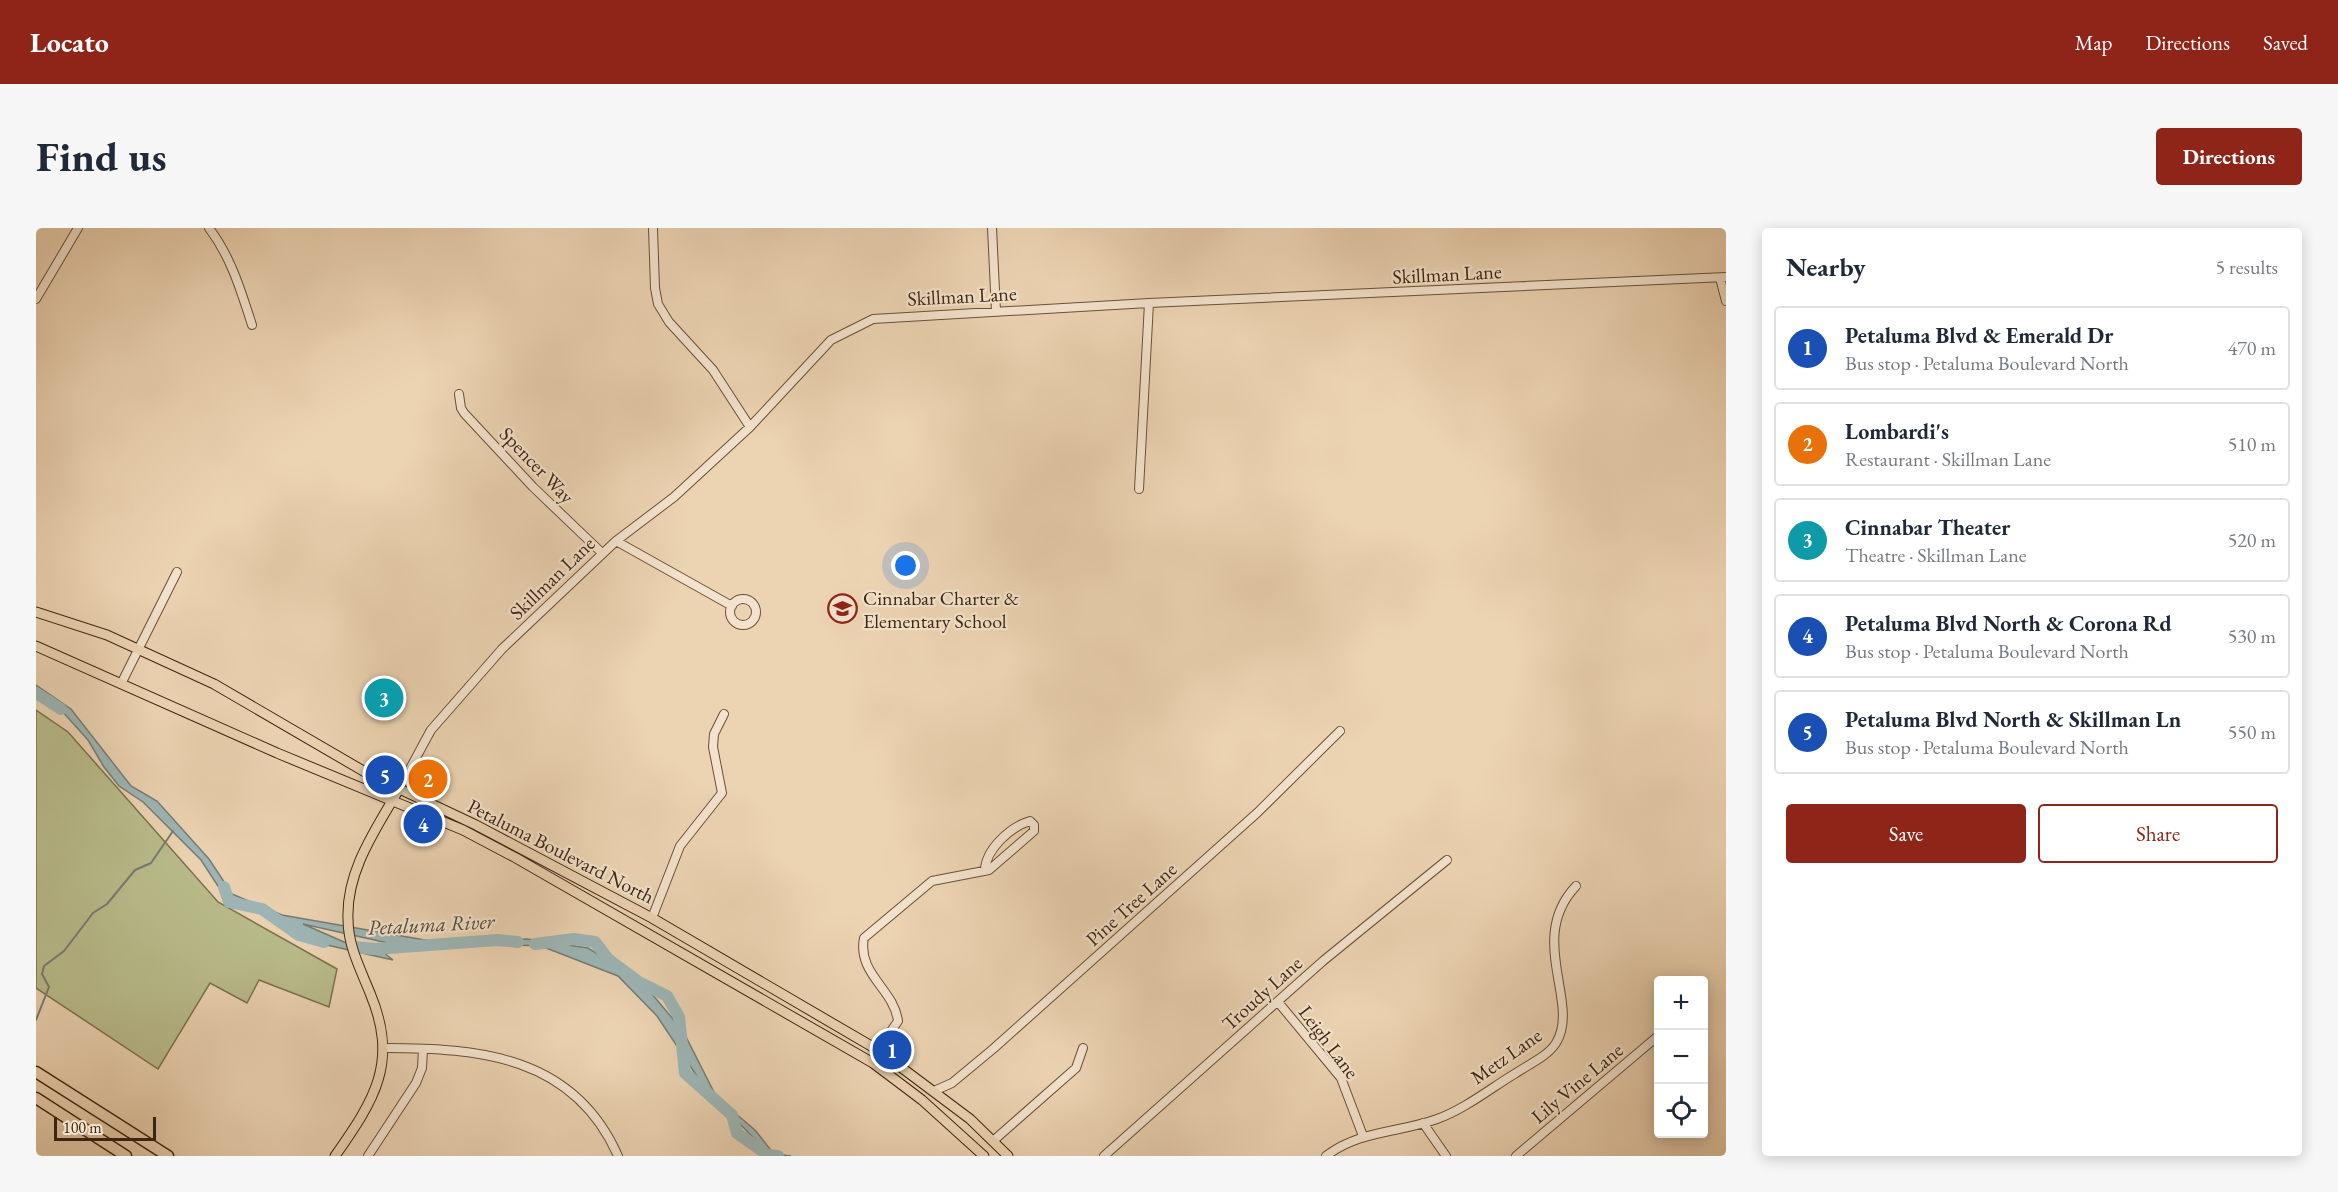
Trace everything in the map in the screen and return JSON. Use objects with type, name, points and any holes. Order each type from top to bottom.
[{"type":"highway","points":[[36,1072],[168,1156]]},
{"type":"highway","points":[[36,1098],[126,1156]]},
{"type":"main road","name":"Petaluma Boulevard North","points":[[36,612],[107,635],[214,684],[278,724],[399,789],[476,825],[652,918],[878,1050],[934,1091],[1008,1156]]},
{"type":"main road","name":"Petaluma Boulevard North","points":[[36,646],[391,802],[463,831],[516,858],[873,1063],[922,1100],[984,1156]]},
{"type":"main road","points":[[335,1156],[374,1096],[382,1073],[384,1048],[381,1022],[356,961],[347,917],[360,858],[399,789]]},
{"type":"street","points":[[36,299],[78,228]]},
{"type":"street","points":[[209,228],[225,253],[252,325]]},
{"type":"street","points":[[653,228],[658,304],[669,322],[713,370],[750,427]]},
{"type":"street","points":[[992,228],[996,310]]},
{"type":"street","points":[[1723,278],[1726,301]]},
{"type":"street","name":"Skillman Lane","points":[[399,789],[431,730],[502,649],[602,553],[674,497],[750,427],[831,340],[873,319],[996,310],[1723,278]]},
{"type":"street","points":[[1139,489],[1149,303]]},
{"type":"street","name":"Spencer Way","points":[[459,394],[460,408],[533,487],[602,553]]},
{"type":"street","points":[[616,541],[732,606]]},
{"type":"street","points":[[121,684],[177,572]]},
{"type":"street","points":[[652,918],[673,859],[692,828],[722,793],[713,747],[714,734],[724,714]]},
{"type":"street","name":"Pine Tree Lane","points":[[934,1091],[952,1083],[993,1049],[1257,813],[1340,731]]},
{"type":"street","points":[[878,1050],[898,1021],[891,1002],[864,963],[862,948],[864,938],[932,881],[985,871],[1002,861],[1034,831],[1034,825],[1030,821],[1019,825],[1009,833],[987,857],[985,871]]},
{"type":"street","name":"Troudy Lane","points":[[1104,1156],[1323,961],[1447,860]]},
{"type":"street","name":"Metz Lane","points":[[1326,1156],[1348,1141],[1423,1123],[1461,1107],[1540,1057],[1555,1044],[1562,1021],[1553,946],[1562,906],[1576,886]]},
{"type":"street","name":"Leigh Lane","points":[[1278,1002],[1341,1078],[1364,1136]]},
{"type":"street","name":"Lily Vine Lane","points":[[1516,1156],[1654,1040]]},
{"type":"street","points":[[384,1048],[423,1048],[493,1056],[550,1077],[566,1087],[591,1110],[618,1156]]},
{"type":"street","points":[[368,1156],[416,1083],[422,1068],[423,1048]]},
{"type":"street","points":[[993,1141],[1076,1068],[1083,1048]]},
{"type":"street","points":[[1423,1123],[1446,1156]]},
{"type":"green space","points":[[36,710],[68,732],[218,902],[337,969],[329,1007],[259,980],[247,1003],[210,983],[158,1069],[36,988]]},
{"type":"water","points":[[36,685],[71,709],[131,786],[157,801],[209,859],[232,894],[282,915],[442,943],[527,939],[588,948],[642,982],[683,1031],[717,1098],[755,1130],[774,1154],[791,1156],[771,1156],[740,1124],[718,1108],[657,1016],[618,976],[541,946],[491,944],[410,948],[303,924],[344,942],[383,952],[393,960],[318,943],[274,918],[227,900],[201,860],[143,802],[119,786],[104,767],[88,740],[62,711],[36,692]]},
{"type":"waterway","name":"Petaluma River","points":[[36,693],[61,709]]},
{"type":"waterway","points":[[36,1020],[49,987],[42,974],[44,966],[64,951],[93,913],[107,904],[135,870],[151,863],[173,831]]},
{"type":"waterway","name":"Petaluma River","points":[[224,887],[229,902],[262,909],[299,935],[324,942]]},
{"type":"waterway","name":"Petaluma River","points":[[535,944],[574,939],[595,942],[608,959],[639,982],[667,996],[679,1017],[685,1073],[732,1115],[737,1133],[768,1155],[778,1156]]},
{"type":"waterway","name":"Petaluma River","points":[[353,947],[375,949],[498,940],[518,942]]},
{"type":"place","name":"Cinnabar Charter & Elementary School","points":[[842,609]]},
{"type":"place","name":"Cinnabar Theater","points":[[384,698]]},
{"type":"place","name":"Petaluma Blvd North & Skillman Ln","points":[[385,775]]},
{"type":"place","name":"Lombardi's","points":[[428,779]]},
{"type":"place","name":"Petaluma Blvd North & Corona Rd","points":[[423,824]]},
{"type":"place","name":"Petaluma Blvd & Emerald Dr","points":[[892,1050]]}]
